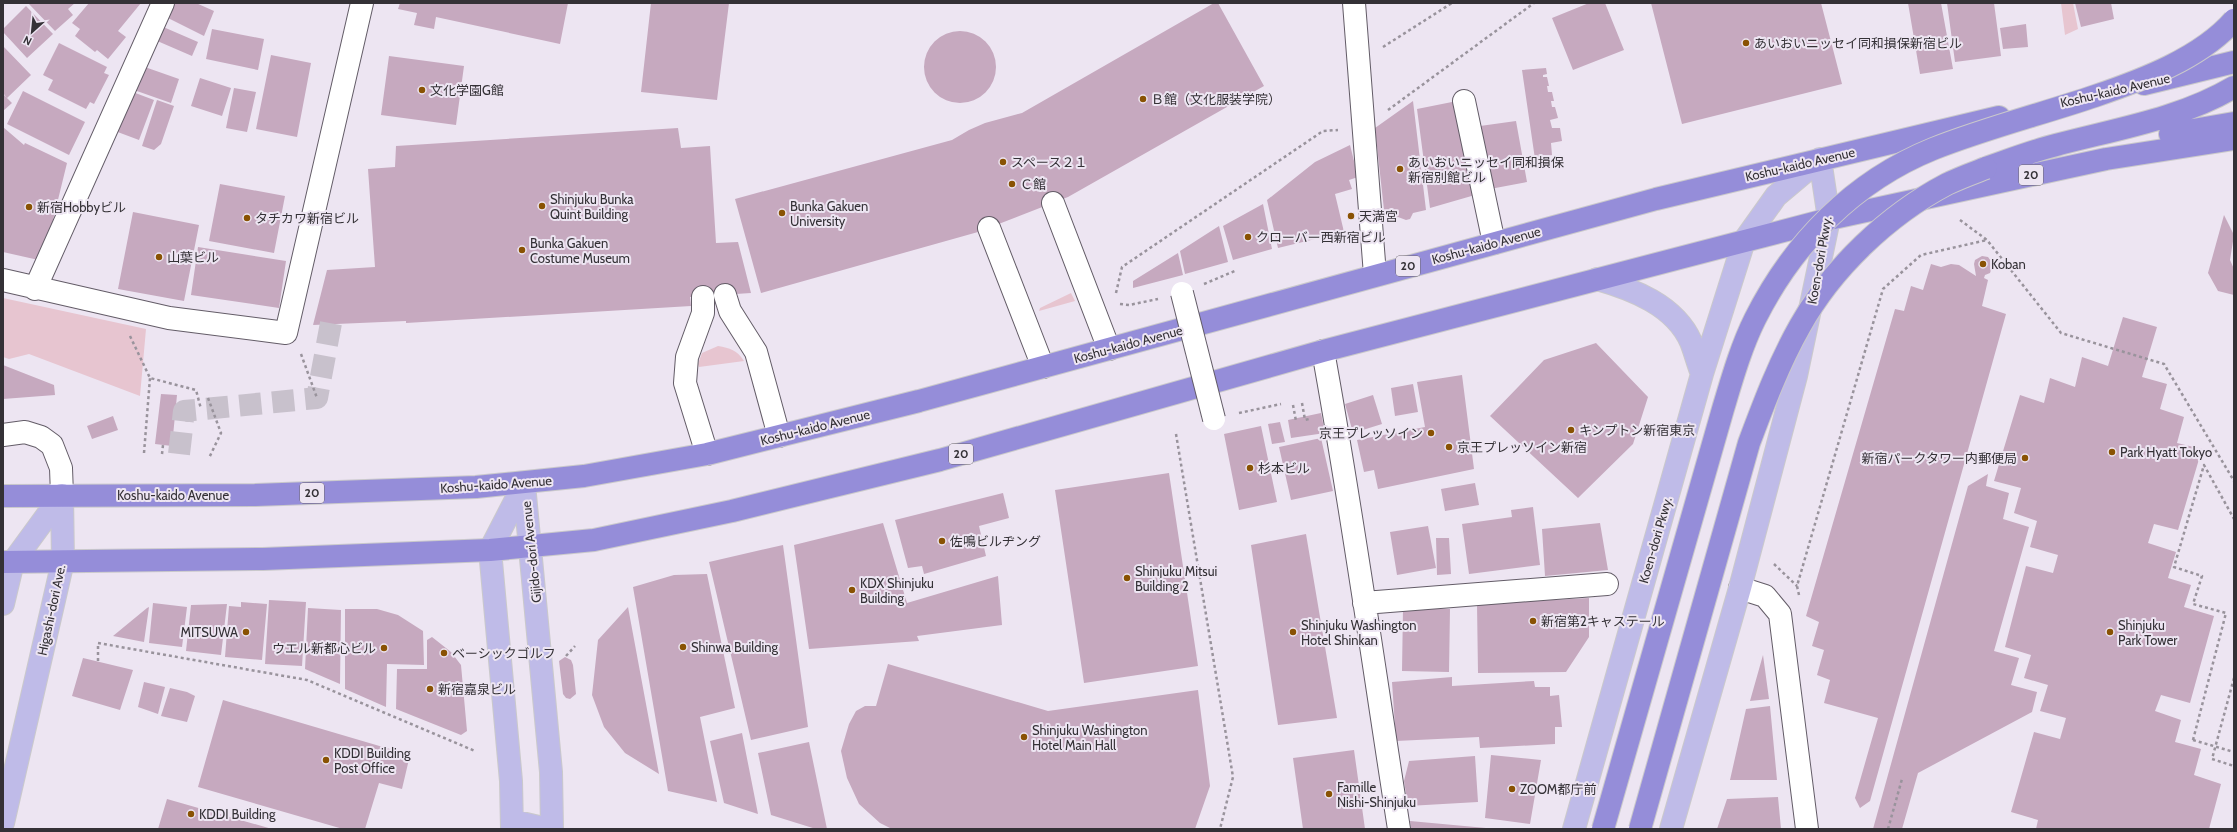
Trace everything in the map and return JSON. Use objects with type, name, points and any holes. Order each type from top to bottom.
[{"type":"highway","points":[[1603,829],[1722,409],[1755,319],[1801,246],[1833,212],[1863,188],[1898,166],[1933,149],[2129,84],[2164,69],[2198,50],[2234,20]]},
{"type":"highway","name":"Koshu-kaido Avenue","points":[[3,496],[255,495],[476,487],[524,484],[584,476],[707,454],[919,402],[1375,275],[1656,199],[2234,62]]},
{"type":"highway","points":[[1640,829],[1749,443],[1765,400],[1797,332],[1821,293],[1847,262],[1879,232],[1910,207],[1947,184],[1986,168],[2054,146],[2182,112],[2219,96],[2234,87]]},
{"type":"highway","points":[[1986,168],[2234,123]]},
{"type":"highway","name":"20","points":[[8,562],[263,559],[490,550],[594,540],[732,511],[940,460],[1323,351],[1829,219],[2106,159],[2234,139]]},
{"type":"main road","name":"Koen-dori Pkwy.","points":[[1671,829],[1740,588],[1796,376],[1829,219],[1820,159]]},
{"type":"main road","name":"Koen-dori Pkwy.","points":[[1574,829],[1702,374],[1744,241],[1776,196],[1820,159]]},
{"type":"main road","points":[[1597,279],[1624,287],[1650,300],[1674,317],[1690,341],[1702,374]]},
{"type":"main road","name":"Gijido-dori Avenue","points":[[524,484],[551,772],[552,829]]},
{"type":"main road","name":"Gijido-dori Avenue","points":[[490,550],[524,484]]},
{"type":"main road","points":[[3,604],[8,562],[62,495]]},
{"type":"main road","name":"Higashi-dori Ave.","points":[[3,823],[63,561],[62,495]]},
{"type":"main road","points":[[490,550],[511,781],[512,825],[547,829]]},
{"type":"street","points":[[35,289],[163,3]]},
{"type":"street","points":[[3,280],[35,289],[170,318],[286,332],[362,3]]},
{"type":"street","points":[[1354,3],[1375,275]]},
{"type":"street","points":[[1464,101],[1494,243]]},
{"type":"street","points":[[1053,203],[1109,349]]},
{"type":"street","points":[[989,228],[1043,367]]},
{"type":"street","points":[[1182,294],[1214,419]]},
{"type":"street","points":[[725,295],[730,312],[756,352],[779,436]]},
{"type":"street","points":[[703,297],[703,313],[687,357],[685,382],[707,454]]},
{"type":"street","points":[[1323,351],[1353,518],[1364,603],[1399,829]]},
{"type":"street","points":[[3,435],[25,432],[40,437],[52,445],[61,468],[62,495]]},
{"type":"street","points":[[1364,603],[1606,584]]},
{"type":"street","points":[[1740,588],[1765,596],[1780,614],[1807,829]]},
{"type":"path","points":[[1359,62],[1452,3]]},
{"type":"path","points":[[1115,296],[1122,266],[1323,131],[1364,127],[1534,3]]},
{"type":"path","points":[[1960,220],[1987,240],[2061,333],[2164,364],[2234,481]]},
{"type":"path","points":[[1800,602],[1798,586],[1883,289],[1921,255],[1987,240]]},
{"type":"path","points":[[1182,294],[1237,270]]},
{"type":"path","points":[[1113,303],[1129,305],[1154,300]]},
{"type":"path","points":[[123,335],[131,336],[150,378],[144,453]]},
{"type":"path","points":[[306,367],[317,398]]},
{"type":"path","points":[[150,378],[196,390],[201,409]]},
{"type":"path","points":[[208,398],[221,433],[210,458]]},
{"type":"path","points":[[1302,403],[1305,420],[1313,418]]},
{"type":"path","points":[[1247,411],[1281,404]]},
{"type":"path","points":[[1293,405],[1296,421]]},
{"type":"path","points":[[1176,434],[1233,777],[1220,829]]},
{"type":"path","points":[[162,454],[163,445]]},
{"type":"path","points":[[2234,519],[2204,465],[2174,567],[2202,576],[2193,604],[2226,613],[2193,740],[2234,752]]},
{"type":"path","points":[[1774,564],[1798,586]]},
{"type":"path","points":[[98,661],[98,643],[307,680],[475,752]]},
{"type":"path","points":[[565,657],[575,646]]},
{"type":"path","points":[[2234,678],[2212,759],[2234,766]]},
{"type":"path","points":[[1888,829],[1902,779]]},
{"type":"shaded area","points":[[2061,3],[2073,3],[2078,29],[2065,35]]},
{"type":"shaded area","points":[[1071,293],[1075,301],[1039,311],[1040,308]]},
{"type":"shaded area","points":[[3,298],[146,329],[140,396],[29,354],[9,359],[3,357]]},
{"type":"shaded area","points":[[718,346],[733,350],[739,354],[744,361],[699,367],[698,364],[702,353]]},
{"type":"building","points":[[28,3],[75,3],[68,9],[73,15],[55,31]]},
{"type":"building","points":[[89,3],[141,3],[118,31],[126,37],[108,59],[97,50],[95,52],[75,36],[80,29],[72,23]]},
{"type":"building","points":[[175,3],[196,3],[214,11],[204,36],[168,18]]},
{"type":"building","points":[[400,3],[568,3],[560,44],[436,17],[434,29],[414,25],[417,13],[398,9]]},
{"type":"building","points":[[651,3],[729,3],[717,100],[641,92]]},
{"type":"building","points":[[1214,3],[1218,3],[1264,86],[1068,197],[978,232],[761,293],[735,199],[952,140],[985,123],[1022,113]]},
{"type":"building","points":[[1589,3],[1605,3],[1624,50],[1573,70],[1552,18]]},
{"type":"building","name":"あいおいニッセイ同和損保新宿ビル","points":[[1651,3],[1821,3],[1842,84],[1682,124]]},
{"type":"building","points":[[1908,3],[1941,3],[1953,69],[1920,74]]},
{"type":"building","points":[[1947,3],[1994,3],[2001,56],[1955,62]]},
{"type":"building","points":[[2075,3],[2111,3],[2114,19],[2081,27]]},
{"type":"building","points":[[26,6],[53,34],[27,58],[3,32],[3,29]]},
{"type":"building","points":[[2026,24],[2028,47],[2003,49],[2000,28]]},
{"type":"building","points":[[161,26],[198,42],[192,56],[155,40]]},
{"type":"building","points":[[212,29],[264,39],[258,70],[206,59]]},
{"type":"building","points":[[960,31],[980,37],[990,47],[996,67],[990,87],[980,97],[960,103],[940,97],[930,87],[924,67],[930,47],[940,37]]},
{"type":"building","points":[[59,43],[107,67],[104,73],[109,75],[94,104],[90,102],[86,109],[48,90],[53,80],[43,75]]},
{"type":"building","points":[[3,46],[31,75],[7,98],[3,93]]},
{"type":"building","points":[[271,55],[311,63],[297,137],[256,129]]},
{"type":"building","name":"文化学園G館","points":[[389,56],[464,66],[456,125],[381,115]]},
{"type":"building","points":[[142,66],[179,79],[171,103],[134,90]]},
{"type":"building","points":[[1546,68],[1547,74],[1543,75],[1543,77],[1547,77],[1549,86],[1547,86],[1548,92],[1552,92],[1554,101],[1551,101],[1552,107],[1555,107],[1558,118],[1550,120],[1552,128],[1560,128],[1562,141],[1551,143],[1552,155],[1535,159],[1522,70]]},
{"type":"building","points":[[200,78],[231,88],[222,116],[191,106]]},
{"type":"building","points":[[234,88],[256,92],[247,132],[226,128]]},
{"type":"building","points":[[23,91],[85,122],[69,155],[7,124]]},
{"type":"building","points":[[130,91],[154,100],[139,140],[115,131]]},
{"type":"building","points":[[3,94],[12,103],[3,111]]},
{"type":"building","points":[[157,100],[174,106],[161,144],[154,150],[142,146]]},
{"type":"building","name":"あいおいニッセイ同和損保 新宿別館ビル","points":[[1413,101],[1426,210],[1413,213],[1410,219],[1406,220],[1398,217],[1393,221],[1388,222],[1385,219],[1375,128]]},
{"type":"building","points":[[1457,101],[1475,195],[1430,208],[1417,109]]},
{"type":"building","points":[[1516,121],[1527,182],[1490,189],[1480,126]]},
{"type":"building","name":"新宿Hobbyビル","points":[[3,127],[24,145],[25,143],[67,163],[43,261],[3,252]]},
{"type":"building","name":"Shinjuku Bunka Quint Building","points":[[678,128],[681,148],[710,146],[716,243],[738,242],[751,293],[690,297],[691,306],[406,323],[406,321],[313,325],[327,270],[375,267],[368,169],[395,167],[396,146]]},
{"type":"building","points":[[1350,145],[1358,177],[1349,180],[1352,189],[1335,194],[1344,232],[1278,248],[1267,200],[1315,162]]},
{"type":"building","name":"タチカワ新宿ビル","points":[[220,184],[285,196],[274,253],[209,241]]},
{"type":"building","name":"クローバー西新宿ビル","points":[[1263,204],[1272,249],[1233,260],[1223,226]]},
{"type":"building","name":"山葉ビル","points":[[133,212],[199,225],[184,301],[118,289]]},
{"type":"building","points":[[2224,215],[2234,235],[2230,260],[2234,269],[2234,295],[2218,291],[2208,273]]},
{"type":"building","points":[[1219,226],[1228,262],[1185,274],[1180,251]]},
{"type":"building","points":[[198,247],[286,261],[279,308],[191,295]]},
{"type":"building","points":[[1178,253],[1183,275],[1133,288],[1133,281]]},
{"type":"building","points":[[1982,256],[1988,257],[1993,264],[1990,273],[1985,275],[1984,278],[1988,280],[1982,306],[2006,314],[1870,801],[1860,808],[1855,798],[1878,718],[1824,703],[1830,680],[1817,675],[1824,650],[1812,646],[1819,622],[1806,616],[1895,309],[1904,311],[1911,286],[1923,290],[1931,264],[1941,267],[1951,264],[1959,265],[1976,276],[1974,264],[1975,260]]},
{"type":"building","points":[[2123,317],[2157,327],[2142,377],[2167,384],[2160,409],[2184,417],[2177,443],[2202,449],[2178,530],[2154,524],[2148,543],[2176,552],[2168,578],[2191,585],[2184,607],[2214,616],[2190,703],[2161,695],[2155,711],[2181,720],[2175,742],[2201,749],[2194,775],[2221,784],[2209,829],[2036,829],[2038,820],[2011,812],[2034,732],[2060,739],[2066,718],[2040,711],[2048,685],[2024,678],[2031,655],[2005,647],[2026,566],[2053,573],[2058,555],[2030,547],[2037,521],[2014,513],[2021,488],[1994,481],[2020,395],[2044,403],[2050,378],[2075,387],[2082,357],[2108,366]]},
{"type":"building","name":"キンプトン新宿東京","points":[[1596,343],[1648,397],[1633,444],[1578,498],[1490,416],[1544,360]]},
{"type":"building","points":[[3,365],[54,385],[55,395],[3,399]]},
{"type":"building","name":"京王プレッソイン","points":[[1462,375],[1474,469],[1378,489],[1374,470],[1364,472],[1357,440],[1425,427],[1417,382]]},
{"type":"building","points":[[1413,384],[1418,412],[1395,416],[1391,388]]},
{"type":"building","points":[[161,394],[177,395],[172,446],[155,444]]},
{"type":"building","points":[[1373,395],[1382,424],[1353,433],[1345,404]]},
{"type":"building","points":[[1321,413],[1325,433],[1291,438],[1288,420]]},
{"type":"building","points":[[113,416],[118,430],[92,439],[87,426]]},
{"type":"building","points":[[1280,422],[1285,442],[1272,444],[1268,424]]},
{"type":"building","name":"杉本ビル","points":[[1261,426],[1277,502],[1239,510],[1224,434]]},
{"type":"building","points":[[1321,438],[1333,491],[1291,500],[1279,447]]},
{"type":"building","name":"Shinjuku Mitsui Building 2","points":[[1169,473],[1198,666],[1084,683],[1055,490]]},
{"type":"building","points":[[1988,474],[1986,486],[2009,493],[2003,519],[2029,527],[1994,651],[2019,658],[2011,685],[2037,692],[2032,712],[1918,773],[1902,829],[1873,829],[1968,486]]},
{"type":"building","points":[[1475,483],[1479,505],[1445,511],[1441,489]]},
{"type":"building","name":"佐鳴ビルヂング","points":[[1003,493],[1009,518],[979,526],[986,556],[924,574],[922,566],[908,568],[895,520]]},
{"type":"building","points":[[1533,507],[1540,565],[1469,574],[1462,524],[1512,517],[1511,510]]},
{"type":"building","name":"KDX Shinjuku Building","points":[[883,523],[907,603],[998,576],[1002,625],[917,636],[919,641],[809,649],[794,545]]},
{"type":"building","points":[[1600,523],[1608,570],[1545,576],[1542,529]]},
{"type":"building","points":[[1428,526],[1436,568],[1397,575],[1390,532]]},
{"type":"building","name":"Shinjuku Washington Hotel Shinkan","points":[[1306,534],[1337,718],[1278,725],[1251,545]]},
{"type":"building","points":[[1436,538],[1449,538],[1451,574],[1437,575]]},
{"type":"building","points":[[783,545],[808,727],[751,740],[709,562]]},
{"type":"building","name":"Shinwa Building","points":[[707,574],[735,708],[700,717],[717,802],[668,791],[633,587],[674,575]]},
{"type":"building","name":"新宿第2キャステール","points":[[1589,598],[1589,637],[1566,672],[1478,673],[1477,604]]},
{"type":"building","points":[[269,600],[306,602],[302,666],[265,664]]},
{"type":"building","name":"MITSUWA","points":[[241,602],[267,604],[262,660],[225,657],[229,606],[241,607]]},
{"type":"building","points":[[153,603],[187,607],[182,647],[149,643]]},
{"type":"building","points":[[227,604],[221,655],[186,651],[191,605]]},
{"type":"building","points":[[149,607],[144,642],[113,636],[147,608]]},
{"type":"building","points":[[628,607],[659,774],[625,753],[604,727],[592,695],[598,640]]},
{"type":"building","points":[[308,608],[341,610],[340,684],[305,669]]},
{"type":"building","points":[[1403,608],[1450,609],[1449,672],[1402,671]]},
{"type":"building","name":"ウエル新都心ビル","points":[[345,609],[377,609],[398,615],[423,631],[424,665],[387,664],[386,707],[345,689]]},
{"type":"building","name":"新宿嘉泉ビル","points":[[432,637],[451,652],[461,665],[467,731],[461,735],[396,709],[397,669],[427,669],[427,640]]},
{"type":"building","points":[[1763,655],[1769,699],[1750,701]]},
{"type":"building","points":[[565,657],[571,660],[573,665],[576,694],[570,699],[566,698],[563,694],[559,661]]},
{"type":"building","points":[[83,658],[133,670],[120,710],[72,696]]},
{"type":"building","name":"Shinjuku Washington Hotel Main Hall","points":[[888,664],[1048,711],[1198,690],[1210,786],[1195,829],[892,829],[880,823],[859,804],[847,778],[841,751],[849,724],[856,711],[865,706],[876,706]]},
{"type":"building","points":[[1452,677],[1452,686],[1534,681],[1535,687],[1550,687],[1550,696],[1559,695],[1562,727],[1555,727],[1555,744],[1480,748],[1479,737],[1396,741],[1392,682]]},
{"type":"building","points":[[144,682],[165,687],[158,714],[138,707]]},
{"type":"building","points":[[170,688],[187,692],[195,696],[187,722],[161,716]]},
{"type":"building","points":[[223,700],[410,755],[402,789],[379,783],[365,829],[343,829],[198,787]]},
{"type":"building","points":[[1770,706],[1777,780],[1730,780],[1746,709]]},
{"type":"building","points":[[742,733],[758,814],[724,803],[710,741]]},
{"type":"building","points":[[809,742],[827,829],[816,829],[771,815],[758,753]]},
{"type":"building","name":"Famille Nishi-Shinjuku","points":[[1354,750],[1365,829],[1303,829],[1293,758]]},
{"type":"building","name":"ZOOM都庁前","points":[[1491,755],[1541,760],[1530,824],[1485,818]]},
{"type":"building","points":[[1475,756],[1478,802],[1408,806],[1404,781],[1409,761]]},
{"type":"building","points":[[1778,797],[1781,829],[1717,829],[1727,799]]},
{"type":"building","name":"KDDI Building","points":[[167,799],[272,829],[158,829]]},
{"type":"building","points":[[1410,821],[1486,828],[1411,829]]},
{"type":"tunnel","points":[[179,454],[184,411],[317,398],[331,323]]},
{"type":"place","name":"あいおいニッセイ同和損保新宿ビル","points":[[1746,43]]},
{"type":"place","name":"文化学園G館","points":[[422,90]]},
{"type":"place","name":"Ｂ館（文化服装学院）","points":[[1143,99]]},
{"type":"place","name":"スペース２１","points":[[1003,162]]},
{"type":"place","name":"あいおいニッセイ同和損保 新宿別館ビル","points":[[1400,169]]},
{"type":"place","name":"Ｃ館","points":[[1012,184]]},
{"type":"place","name":"Shinjuku Bunka Quint Building","points":[[542,206]]},
{"type":"place","name":"新宿Hobbyビル","points":[[29,207]]},
{"type":"place","name":"Bunka Gakuen University","points":[[782,213]]},
{"type":"place","name":"天満宮","points":[[1351,216]]},
{"type":"place","name":"タチカワ新宿ビル","points":[[247,218]]},
{"type":"place","name":"クローバー西新宿ビル","points":[[1248,237]]},
{"type":"place","name":"Bunka Gakuen Costume Museum","points":[[522,250]]},
{"type":"place","name":"山葉ビル","points":[[159,257]]},
{"type":"place","name":"Koban","points":[[1983,264]]},
{"type":"place","name":"キンプトン新宿東京","points":[[1571,430]]},
{"type":"place","name":"京王プレッソイン","points":[[1431,433]]},
{"type":"place","name":"京王プレッソイン新宿","points":[[1449,447]]},
{"type":"place","name":"Park Hyatt Tokyo","points":[[2112,452]]},
{"type":"place","name":"新宿パークタワー内郵便局","points":[[2025,458]]},
{"type":"place","name":"杉本ビル","points":[[1250,468]]},
{"type":"place","name":"佐鳴ビルヂング","points":[[942,541]]},
{"type":"place","name":"Shinjuku Mitsui Building 2","points":[[1127,578]]},
{"type":"place","name":"KDX Shinjuku Building","points":[[852,590]]},
{"type":"place","name":"新宿第2キャステール","points":[[1533,621]]},
{"type":"place","name":"MITSUWA","points":[[246,632]]},
{"type":"place","name":"Shinjuku Washington Hotel Shinkan","points":[[1293,632]]},
{"type":"place","name":"Shinjuku Park Tower","points":[[2110,632]]},
{"type":"place","name":"Shinwa Building","points":[[683,647]]},
{"type":"place","name":"ウエル新都心ビル","points":[[384,648]]},
{"type":"place","name":"ベーシックゴルフ","points":[[444,653]]},
{"type":"place","name":"新宿嘉泉ビル","points":[[430,689]]},
{"type":"place","name":"Shinjuku Washington Hotel Main Hall","points":[[1024,737]]},
{"type":"place","name":"KDDI Building Post Office","points":[[326,760]]},
{"type":"place","name":"ZOOM都庁前","points":[[1512,789]]},
{"type":"place","name":"Famille Nishi-Shinjuku","points":[[1329,794]]},
{"type":"place","name":"KDDI Building","points":[[191,814]]}]
